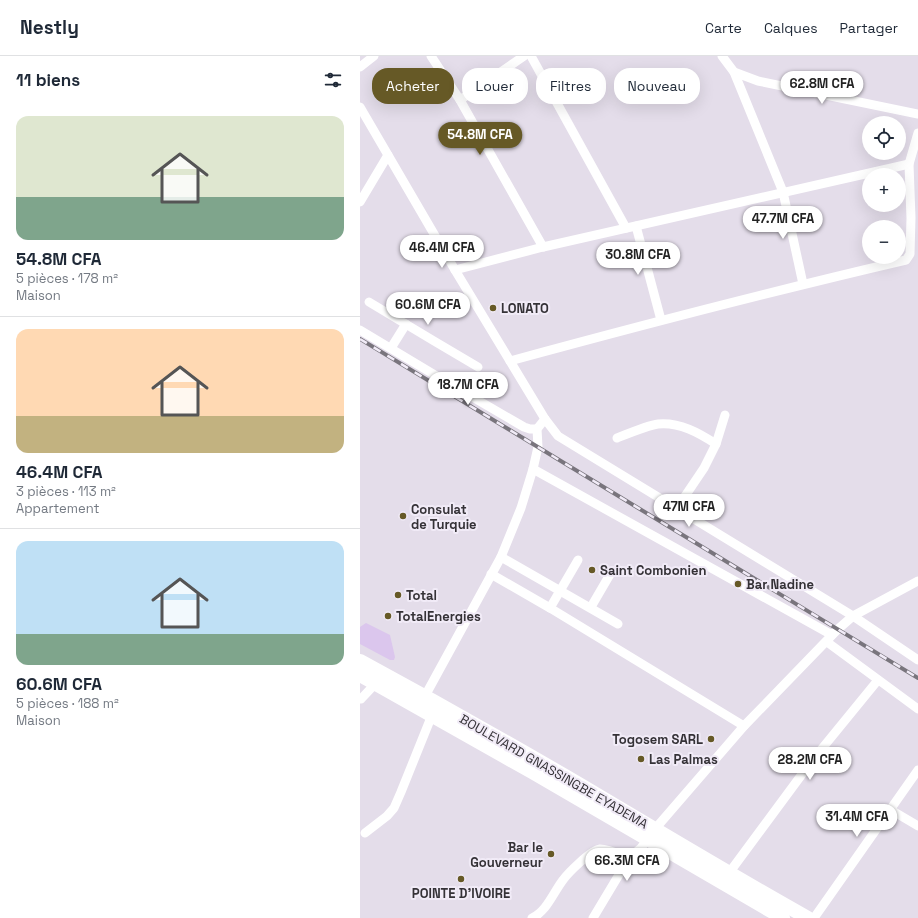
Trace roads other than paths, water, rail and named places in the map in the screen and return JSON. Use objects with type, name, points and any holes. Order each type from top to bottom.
[{"type":"highway","name":"BOULEVARD GNASSINGBE EYADEMA","points":[[360,661],[425,696],[578,784],[651,834],[783,918]]},
{"type":"highway","name":"BOULEVARD GNASSINGBE EYADEMA","points":[[360,675],[651,834],[729,873],[808,918]]},
{"type":"street","points":[[360,67],[374,56]]},
{"type":"street","points":[[431,56],[460,100],[543,247]]},
{"type":"street","points":[[460,100],[524,56]]},
{"type":"street","points":[[531,56],[626,228]]},
{"type":"street","points":[[722,56],[734,72],[783,192],[803,284]]},
{"type":"street","points":[[734,72],[758,81],[918,114]]},
{"type":"street","points":[[360,107],[455,270],[545,419],[558,436],[853,616],[918,660]]},
{"type":"street","points":[[510,361],[661,320],[906,260],[910,254],[914,220],[909,164],[918,133]]},
{"type":"street","points":[[360,202],[388,155]]},
{"type":"street","points":[[455,270],[543,247],[909,164]]},
{"type":"street","points":[[636,226],[661,320]]},
{"type":"street","points":[[369,302],[478,367]]},
{"type":"street","points":[[391,348],[406,324]]},
{"type":"street","points":[[360,330],[524,427],[530,429],[537,428],[545,419]]},
{"type":"street","points":[[677,508],[704,468],[716,444],[726,415]]},
{"type":"street","points":[[617,438],[658,424],[687,428],[716,444]]},
{"type":"street","points":[[425,696],[501,556],[521,508],[533,469],[538,447],[537,428]]},
{"type":"street","points":[[533,469],[830,639],[878,680],[918,709]]},
{"type":"street","points":[[501,556],[618,624]]},
{"type":"street","points":[[550,608],[578,560]]},
{"type":"street","points":[[591,608],[612,571]]},
{"type":"street","points":[[491,574],[550,608],[744,726]]},
{"type":"street","points":[[593,918],[629,858],[641,848],[651,834],[744,726],[853,616],[918,581]]},
{"type":"street","points":[[729,873],[811,762],[878,680]]},
{"type":"street","points":[[360,698],[361,699],[376,683]]},
{"type":"street","points":[[365,833],[387,816],[394,808],[402,792],[432,715]]},
{"type":"street","points":[[814,918],[918,770]]},
{"type":"street","points":[[890,810],[918,826]]},
{"type":"street","points":[[532,918],[548,904],[562,880],[594,851],[601,849],[629,858]]},
{"type":"railway","points":[[360,339],[918,678]]},
{"type":"place","name":"LONATO","points":[[493,308]]},
{"type":"place","name":"Consulat de Turquie","points":[[403,516]]},
{"type":"place","name":"Saint Combonien","points":[[592,570]]},
{"type":"place","name":"Bar Nadine","points":[[738,584]]},
{"type":"place","name":"Total","points":[[398,595]]},
{"type":"place","name":"TotalEnergies","points":[[388,616]]},
{"type":"place","name":"Togosem SARL","points":[[711,739]]},
{"type":"place","name":"Las Palmas","points":[[641,759]]},
{"type":"place","name":"Bar le Gouverneur","points":[[551,854]]},
{"type":"place","name":"POINTE D'IVOIRE","points":[[461,879]]}]
